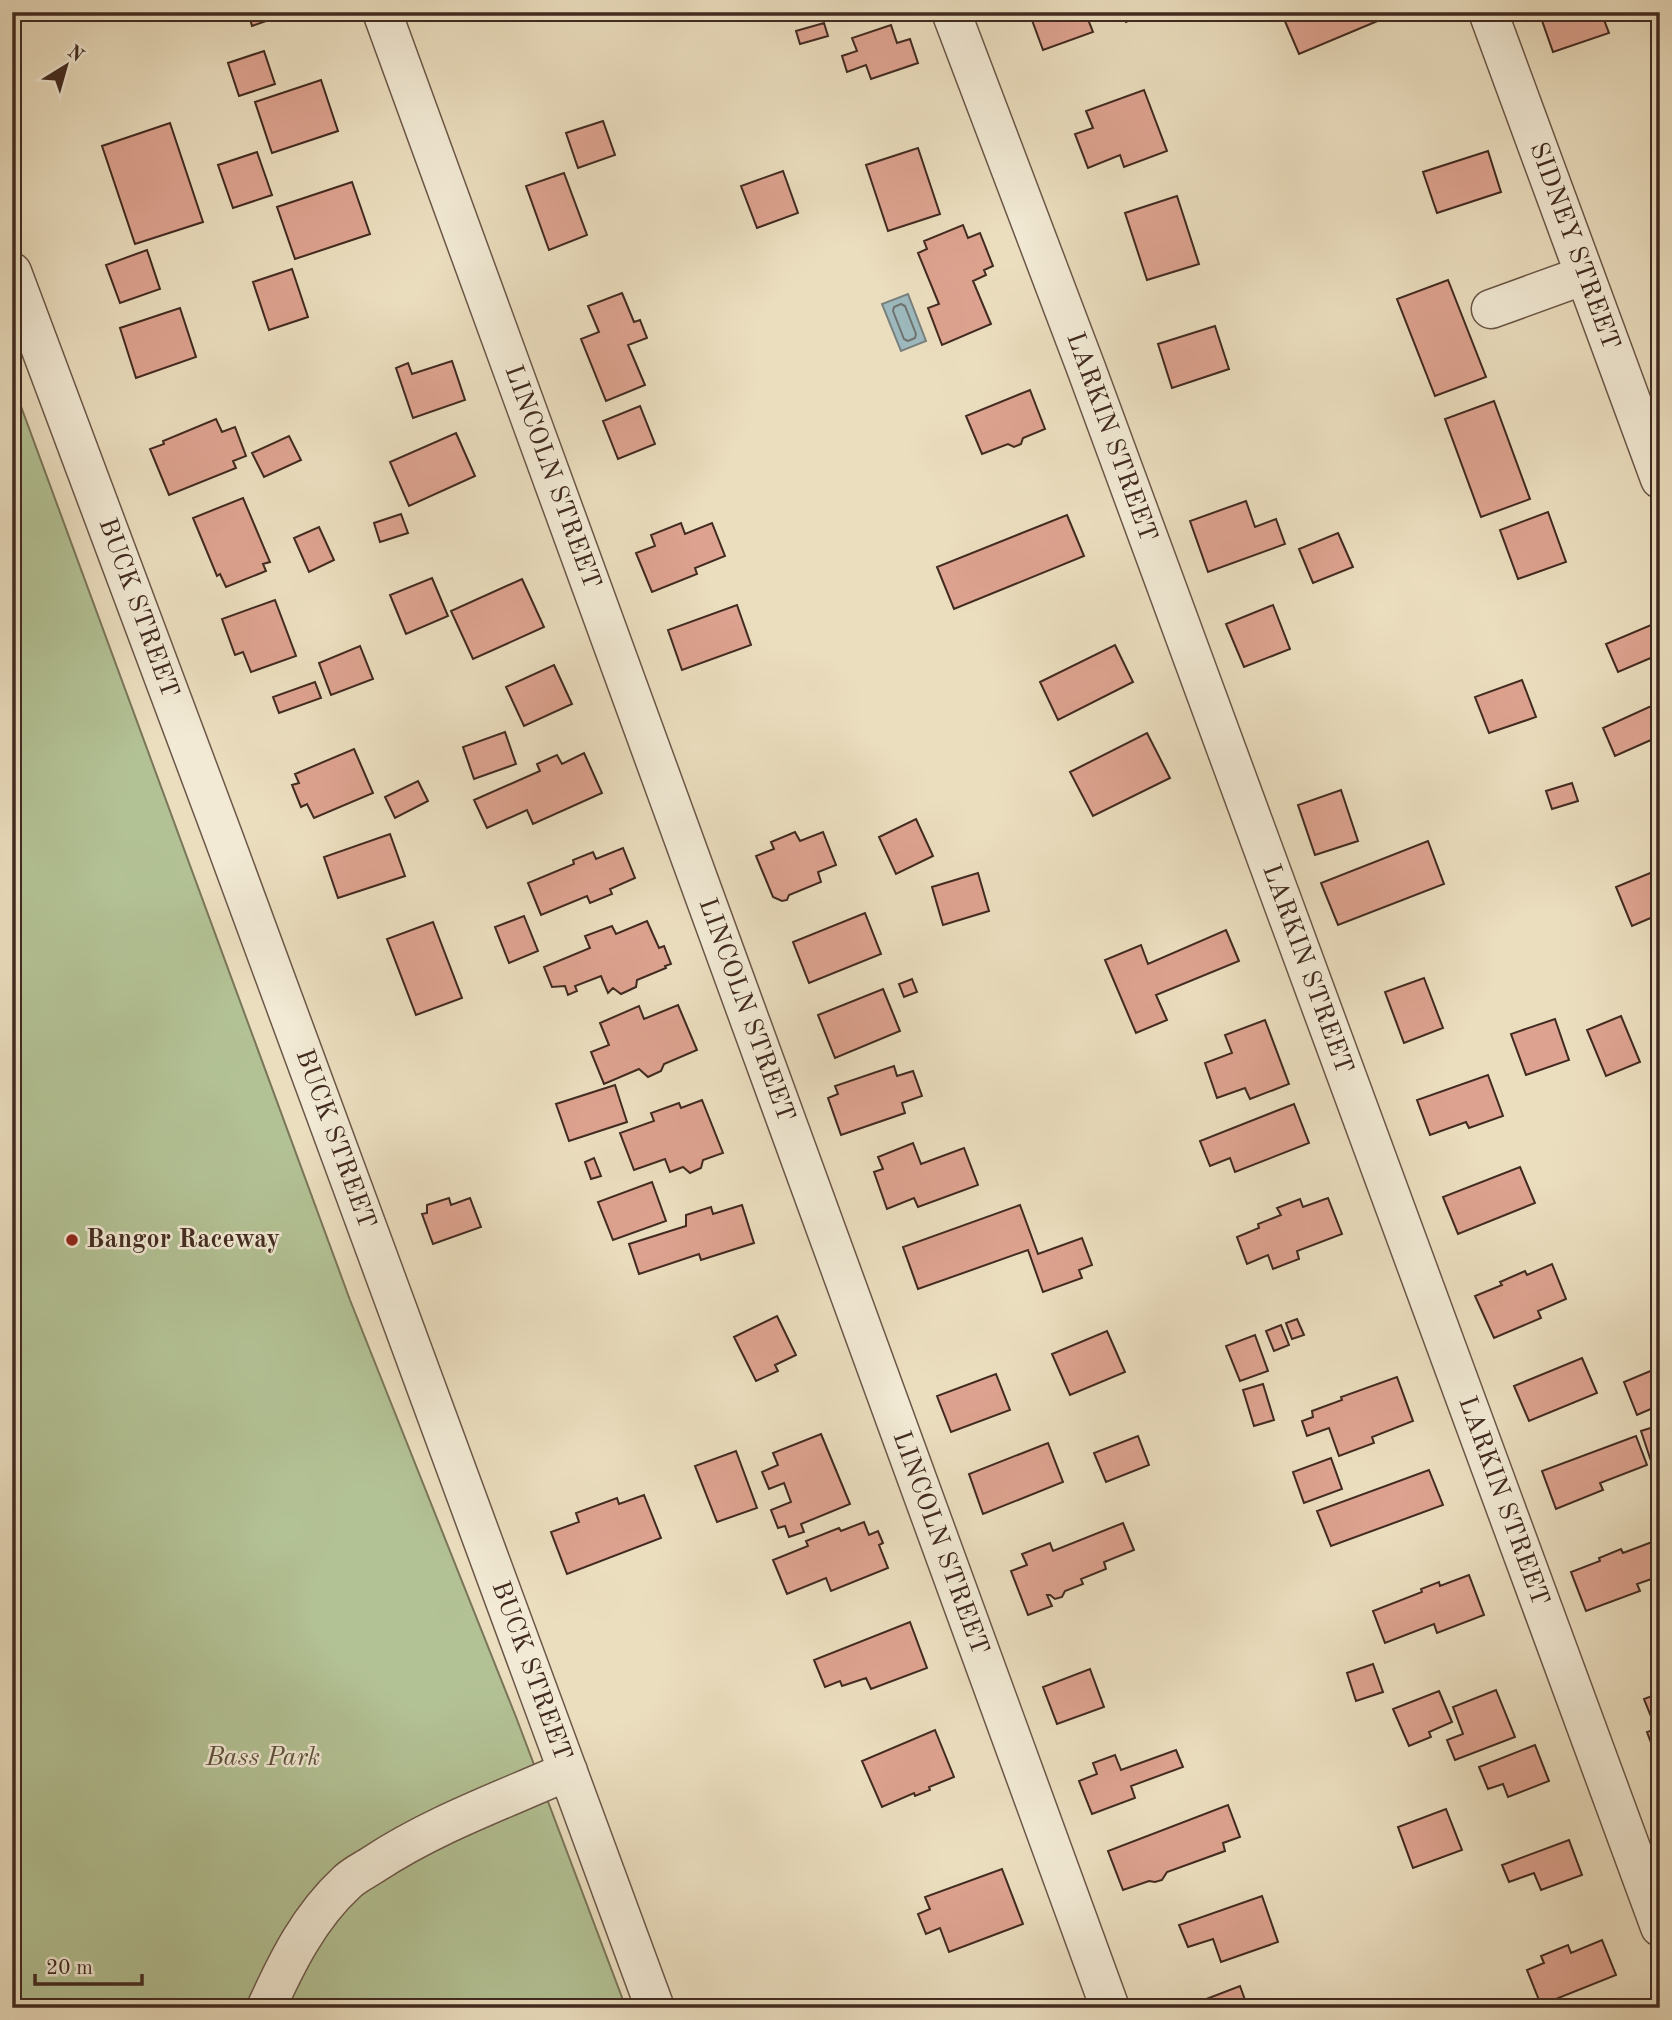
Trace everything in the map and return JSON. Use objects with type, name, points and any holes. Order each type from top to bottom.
[{"type":"street","name":"LINCOLN STREET","points":[[382,12],[1110,2008]]},
{"type":"street","name":"LARKIN STREET","points":[[951,12],[1090,380],[1660,1927]]},
{"type":"street","name":"SIDNEY STREET","points":[[1488,12],[1660,479]]},
{"type":"street","name":"BUCK STREET","points":[[12,272],[233,862],[655,2008]]},
{"type":"street","points":[[1491,309],[1585,275]]},
{"type":"street","points":[[266,2008],[307,1928],[348,1880],[397,1849],[445,1825],[568,1772]]},
{"type":"green space","name":"Bass Park","points":[[12,382],[350,1300],[516,1717],[626,2008],[12,2008]]},
{"type":"water","points":[[908,294],[926,341],[901,351],[882,304]]},
{"type":"building","points":[[248,12],[292,12],[252,26]]},
{"type":"building","points":[[1029,12],[1085,12],[1093,32],[1043,50]]},
{"type":"building","points":[[1122,12],[1142,12],[1143,15],[1126,22]]},
{"type":"building","points":[[1281,12],[1399,12],[1299,54]]},
{"type":"building","points":[[1539,12],[1601,12],[1609,33],[1553,52]]},
{"type":"building","points":[[824,23],[828,36],[800,44],[796,31]]},
{"type":"building","points":[[891,25],[897,43],[910,39],[918,63],[871,79],[866,65],[847,72],[842,56],[857,51],[852,38]]},
{"type":"building","points":[[264,51],[275,84],[239,96],[228,63]]},
{"type":"building","points":[[321,80],[338,131],[272,153],[255,102]]},
{"type":"building","points":[[1144,90],[1167,151],[1124,167],[1120,155],[1088,168],[1075,134],[1093,128],[1086,111]]},
{"type":"building","points":[[603,121],[615,155],[578,168],[566,133]]},
{"type":"building","points":[[170,123],[203,222],[135,244],[102,146]]},
{"type":"building","points":[[918,148],[940,214],[888,231],[866,165]]},
{"type":"building","points":[[1488,151],[1501,192],[1437,213],[1423,172]]},
{"type":"building","points":[[257,152],[272,195],[233,208],[218,165]]},
{"type":"building","points":[[783,171],[798,213],[757,228],[741,186]]},
{"type":"building","points":[[564,173],[587,235],[549,250],[526,186]]},
{"type":"building","points":[[352,182],[370,234],[295,259],[277,207]]},
{"type":"building","points":[[1177,196],[1199,264],[1147,280],[1125,213]]},
{"type":"building","points":[[963,225],[968,238],[980,233],[993,266],[984,270],[986,275],[973,281],[991,324],[942,345],[928,308],[939,304],[918,253],[927,249],[924,241]]},
{"type":"building","points":[[147,250],[160,289],[120,303],[106,265]]},
{"type":"building","points":[[292,269],[308,317],[269,330],[253,282]]},
{"type":"building","points":[[1448,280],[1486,377],[1435,396],[1397,299]]},
{"type":"building","points":[[622,293],[634,322],[640,320],[647,338],[628,345],[645,385],[606,401],[581,339],[599,332],[588,306]]},
{"type":"building","points":[[180,308],[196,357],[136,378],[120,328]]},
{"type":"building","points":[[1215,326],[1229,369],[1172,388],[1158,344]]},
{"type":"building","points":[[452,361],[465,400],[413,418],[396,368],[408,363],[412,374]]},
{"type":"building","points":[[1030,390],[1045,429],[1023,438],[1021,444],[1014,447],[1008,444],[982,454],[966,416]]},
{"type":"building","points":[[1494,401],[1530,499],[1481,517],[1445,419]]},
{"type":"building","points":[[640,406],[655,444],[618,459],[603,421]]},
{"type":"building","points":[[216,419],[222,432],[235,427],[246,456],[233,461],[236,468],[169,495],[150,449]]},
{"type":"building","points":[[456,433],[475,476],[409,506],[390,462]]},
{"type":"building","points":[[289,436],[301,460],[264,477],[252,453]]},
{"type":"building","points":[[243,498],[270,562],[263,564],[266,571],[226,587],[220,574],[217,576],[193,518]]},
{"type":"building","points":[[1246,501],[1255,527],[1276,519],[1285,544],[1208,572],[1190,521]]},
{"type":"building","points":[[1548,512],[1566,562],[1518,579],[1500,530]]},
{"type":"building","points":[[401,514],[408,533],[380,542],[374,523]]},
{"type":"building","points":[[1067,515],[1084,556],[954,609],[937,567]]},
{"type":"building","points":[[681,523],[685,534],[712,523],[725,556],[695,568],[697,574],[652,592],[636,553],[655,546],[651,535]]},
{"type":"building","points":[[319,527],[334,560],[309,572],[294,538]]},
{"type":"building","points":[[1338,533],[1353,567],[1313,583],[1299,549]]},
{"type":"building","points":[[432,578],[448,616],[406,634],[390,595]]},
{"type":"building","points":[[522,579],[544,627],[473,659],[451,611]]},
{"type":"building","points":[[275,600],[296,656],[251,672],[243,652],[235,655],[222,619]]},
{"type":"building","points":[[737,605],[751,645],[682,670],[668,630]]},
{"type":"building","points":[[1273,605],[1290,649],[1244,667],[1226,624]]},
{"type":"building","points":[[1651,625],[1660,646],[1660,654],[1618,672],[1606,644]]},
{"type":"building","points":[[1115,645],[1133,682],[1058,720],[1040,682]]},
{"type":"building","points":[[360,646],[373,679],[331,695],[319,663]]},
{"type":"building","points":[[554,665],[572,704],[524,726],[506,687]]},
{"type":"building","points":[[1522,680],[1536,717],[1489,733],[1475,697]]},
{"type":"building","points":[[315,682],[321,698],[279,713],[273,697]]},
{"type":"building","points":[[1660,702],[1660,736],[1615,756],[1603,728]]},
{"type":"building","points":[[505,732],[516,764],[474,779],[463,747]]},
{"type":"building","points":[[1147,733],[1170,778],[1093,816],[1070,772]]},
{"type":"building","points":[[354,749],[373,793],[314,818],[307,804],[301,807],[292,785],[299,783],[295,774]]},
{"type":"building","points":[[584,753],[602,793],[533,824],[527,810],[487,828],[474,800],[540,771],[537,764],[557,755],[562,764]]},
{"type":"building","points":[[418,781],[428,801],[395,818],[385,797]]},
{"type":"building","points":[[1572,783],[1578,801],[1552,809],[1546,791]]},
{"type":"building","points":[[1341,790],[1358,841],[1315,855],[1298,805]]},
{"type":"building","points":[[916,819],[933,856],[896,874],[879,837]]},
{"type":"building","points":[[795,832],[800,841],[823,832],[836,865],[818,872],[821,882],[789,895],[787,900],[782,901],[773,897],[756,856],[774,849],[771,842]]},
{"type":"building","points":[[390,834],[405,876],[338,898],[324,857]]},
{"type":"building","points":[[1428,841],[1444,884],[1338,925],[1321,883]]},
{"type":"building","points":[[623,848],[635,878],[610,889],[612,894],[590,903],[587,896],[541,915],[528,883],[574,864],[573,860],[593,852],[596,859]]},
{"type":"building","points":[[1660,869],[1660,914],[1632,926],[1616,887]]},
{"type":"building","points":[[978,873],[989,911],[943,925],[932,887]]},
{"type":"building","points":[[865,913],[881,954],[809,983],[793,942]]},
{"type":"building","points":[[524,916],[538,951],[509,963],[495,927]]},
{"type":"building","points":[[647,921],[659,948],[664,946],[671,964],[665,966],[666,968],[637,980],[636,987],[621,994],[613,988],[608,993],[601,976],[575,986],[577,991],[568,995],[565,986],[552,987],[544,967],[590,948],[585,936],[612,926],[616,934]]},
{"type":"building","points":[[433,922],[462,998],[416,1015],[387,939]]},
{"type":"building","points":[[1226,930],[1239,961],[1156,995],[1167,1020],[1136,1033],[1105,960],[1141,945],[1148,964]]},
{"type":"building","points":[[1424,978],[1443,1028],[1404,1043],[1385,992]]},
{"type":"building","points":[[912,979],[917,992],[904,997],[899,984]]},
{"type":"building","points":[[883,989],[900,1031],[835,1058],[818,1015]]},
{"type":"building","points":[[678,1005],[697,1050],[664,1064],[661,1071],[648,1077],[639,1069],[604,1084],[591,1052],[609,1045],[600,1023],[639,1006],[644,1019]]},
{"type":"building","points":[[1621,1016],[1640,1062],[1606,1076],[1587,1030]]},
{"type":"building","points":[[1555,1019],[1569,1060],[1526,1075],[1511,1034]]},
{"type":"building","points":[[1265,1020],[1289,1084],[1250,1099],[1245,1088],[1217,1098],[1205,1063],[1232,1053],[1225,1035]]},
{"type":"building","points":[[894,1066],[897,1076],[913,1071],[922,1096],[902,1103],[905,1113],[841,1135],[828,1098],[838,1094],[835,1086]]},
{"type":"building","points":[[1488,1075],[1503,1116],[1469,1128],[1466,1122],[1430,1135],[1417,1100]]},
{"type":"building","points":[[615,1085],[627,1122],[569,1141],[556,1104]]},
{"type":"building","points":[[702,1100],[723,1153],[703,1160],[701,1168],[690,1173],[683,1167],[670,1172],[665,1159],[634,1170],[620,1133],[654,1121],[651,1113],[679,1103],[681,1108]]},
{"type":"building","points":[[1294,1104],[1309,1143],[1235,1172],[1230,1158],[1210,1166],[1200,1141]]},
{"type":"building","points":[[913,1143],[921,1164],[964,1148],[978,1185],[918,1207],[914,1198],[887,1209],[874,1172],[883,1169],[878,1157]]},
{"type":"building","points":[[594,1158],[601,1176],[591,1179],[585,1162]]},
{"type":"building","points":[[1520,1167],[1535,1203],[1458,1234],[1443,1197]]},
{"type":"building","points":[[652,1182],[666,1221],[613,1240],[598,1202]]},
{"type":"building","points":[[449,1198],[451,1205],[470,1198],[481,1227],[433,1244],[422,1214],[427,1213],[427,1205]]},
{"type":"building","points":[[1328,1198],[1342,1234],[1297,1251],[1299,1259],[1273,1269],[1268,1255],[1247,1264],[1237,1237],[1259,1228],[1258,1224],[1281,1215],[1277,1208],[1300,1199],[1303,1207]]},
{"type":"building","points":[[742,1205],[754,1243],[701,1260],[699,1254],[639,1274],[629,1244],[686,1226],[686,1215],[711,1207],[713,1214]]},
{"type":"building","points":[[1020,1205],[1038,1254],[1082,1238],[1092,1265],[1079,1270],[1082,1278],[1043,1292],[1028,1250],[918,1289],[903,1247]]},
{"type":"building","points":[[1552,1264],[1566,1299],[1538,1311],[1541,1318],[1494,1338],[1475,1296],[1502,1285],[1500,1282],[1525,1271],[1527,1275]]},
{"type":"building","points":[[777,1316],[796,1355],[775,1365],[778,1371],[756,1381],[734,1337]]},
{"type":"building","points":[[1297,1319],[1304,1335],[1292,1339],[1286,1323]]},
{"type":"building","points":[[1281,1325],[1289,1345],[1274,1351],[1266,1331]]},
{"type":"building","points":[[1107,1331],[1125,1372],[1070,1395],[1052,1354]]},
{"type":"building","points":[[1255,1335],[1268,1371],[1240,1381],[1226,1346]]},
{"type":"building","points":[[1582,1358],[1597,1393],[1529,1421],[1514,1386]]},
{"type":"building","points":[[1660,1367],[1660,1405],[1637,1415],[1624,1382]]},
{"type":"building","points":[[996,1374],[1010,1410],[951,1432],[937,1396]]},
{"type":"building","points":[[1397,1377],[1413,1421],[1372,1437],[1374,1443],[1339,1456],[1329,1428],[1307,1436],[1302,1421],[1313,1417],[1312,1411],[1342,1400],[1341,1397]]},
{"type":"building","points":[[1263,1384],[1274,1420],[1254,1426],[1243,1390]]},
{"type":"building","points":[[1660,1425],[1660,1465],[1653,1467],[1641,1431]]},
{"type":"building","points":[[821,1434],[850,1504],[801,1524],[804,1532],[789,1537],[785,1526],[778,1528],[771,1510],[791,1502],[784,1483],[769,1489],[762,1472],[778,1465],[773,1453]]},
{"type":"building","points":[[1138,1436],[1149,1465],[1106,1482],[1094,1453]]},
{"type":"building","points":[[1636,1436],[1647,1465],[1600,1483],[1603,1490],[1556,1509],[1542,1471]]},
{"type":"building","points":[[1048,1443],[1063,1482],[983,1514],[969,1474]]},
{"type":"building","points":[[736,1451],[757,1508],[717,1522],[695,1466]]},
{"type":"building","points":[[1331,1458],[1342,1489],[1304,1503],[1293,1472]]},
{"type":"building","points":[[1429,1470],[1443,1505],[1331,1546],[1317,1511]]},
{"type":"building","points":[[644,1495],[661,1538],[567,1574],[551,1532],[579,1522],[576,1513],[617,1498],[619,1504]]},
{"type":"building","points":[[864,1522],[869,1535],[878,1531],[883,1543],[879,1545],[888,1568],[831,1591],[826,1578],[787,1594],[773,1560],[808,1546],[806,1541]]},
{"type":"building","points":[[1123,1523],[1134,1550],[1104,1562],[1106,1569],[1081,1579],[1083,1584],[1065,1591],[1062,1597],[1055,1599],[1047,1595],[1052,1606],[1028,1615],[1011,1571],[1027,1565],[1022,1554],[1050,1543],[1053,1551]]},
{"type":"building","points":[[1660,1539],[1660,1576],[1637,1584],[1640,1591],[1586,1611],[1571,1572],[1600,1561],[1599,1558],[1621,1549],[1623,1553]]},
{"type":"building","points":[[1469,1575],[1484,1615],[1437,1633],[1434,1624],[1385,1643],[1373,1611],[1422,1592],[1421,1589],[1439,1582],[1440,1586]]},
{"type":"building","points":[[910,1622],[927,1668],[871,1689],[866,1678],[842,1686],[840,1681],[825,1687],[814,1660]]},
{"type":"building","points":[[1373,1664],[1383,1692],[1356,1701],[1347,1673]]},
{"type":"building","points":[[1090,1669],[1104,1707],[1057,1724],[1043,1687]]},
{"type":"building","points":[[1496,1690],[1515,1737],[1455,1760],[1447,1740],[1463,1734],[1453,1707]]},
{"type":"building","points":[[1439,1691],[1452,1722],[1429,1732],[1431,1737],[1409,1746],[1393,1709]]},
{"type":"building","points":[[1660,1693],[1658,1761],[1647,1732],[1656,1729],[1644,1699]]},
{"type":"building","points":[[935,1730],[954,1777],[929,1787],[930,1790],[915,1796],[914,1793],[882,1807],[862,1761]]},
{"type":"building","points":[[1535,1745],[1549,1781],[1508,1797],[1503,1784],[1488,1789],[1479,1767]]},
{"type":"building","points":[[1176,1750],[1183,1767],[1131,1786],[1135,1798],[1092,1814],[1079,1781],[1097,1774],[1093,1763],[1115,1755],[1121,1770]]},
{"type":"building","points":[[1228,1805],[1240,1837],[1223,1843],[1225,1851],[1167,1872],[1162,1880],[1149,1881],[1123,1890],[1108,1851]]},
{"type":"building","points":[[1446,1809],[1462,1850],[1413,1868],[1398,1827]]},
{"type":"building","points":[[1569,1840],[1582,1875],[1541,1890],[1534,1873],[1509,1882],[1502,1865]]},
{"type":"building","points":[[1002,1869],[1023,1924],[949,1952],[940,1928],[926,1934],[918,1914],[930,1909],[925,1897]]},
{"type":"building","points":[[1262,1896],[1278,1942],[1221,1962],[1213,1939],[1188,1947],[1179,1925]]},
{"type":"building","points":[[1602,1940],[1616,1975],[1541,2005],[1527,1970],[1544,1963],[1541,1956],[1568,1945],[1571,1953]]},
{"type":"building","points":[[1240,1986],[1248,2008],[1183,2008]]},
{"type":"place","name":"Bangor Raceway","points":[[72,1240]]}]
